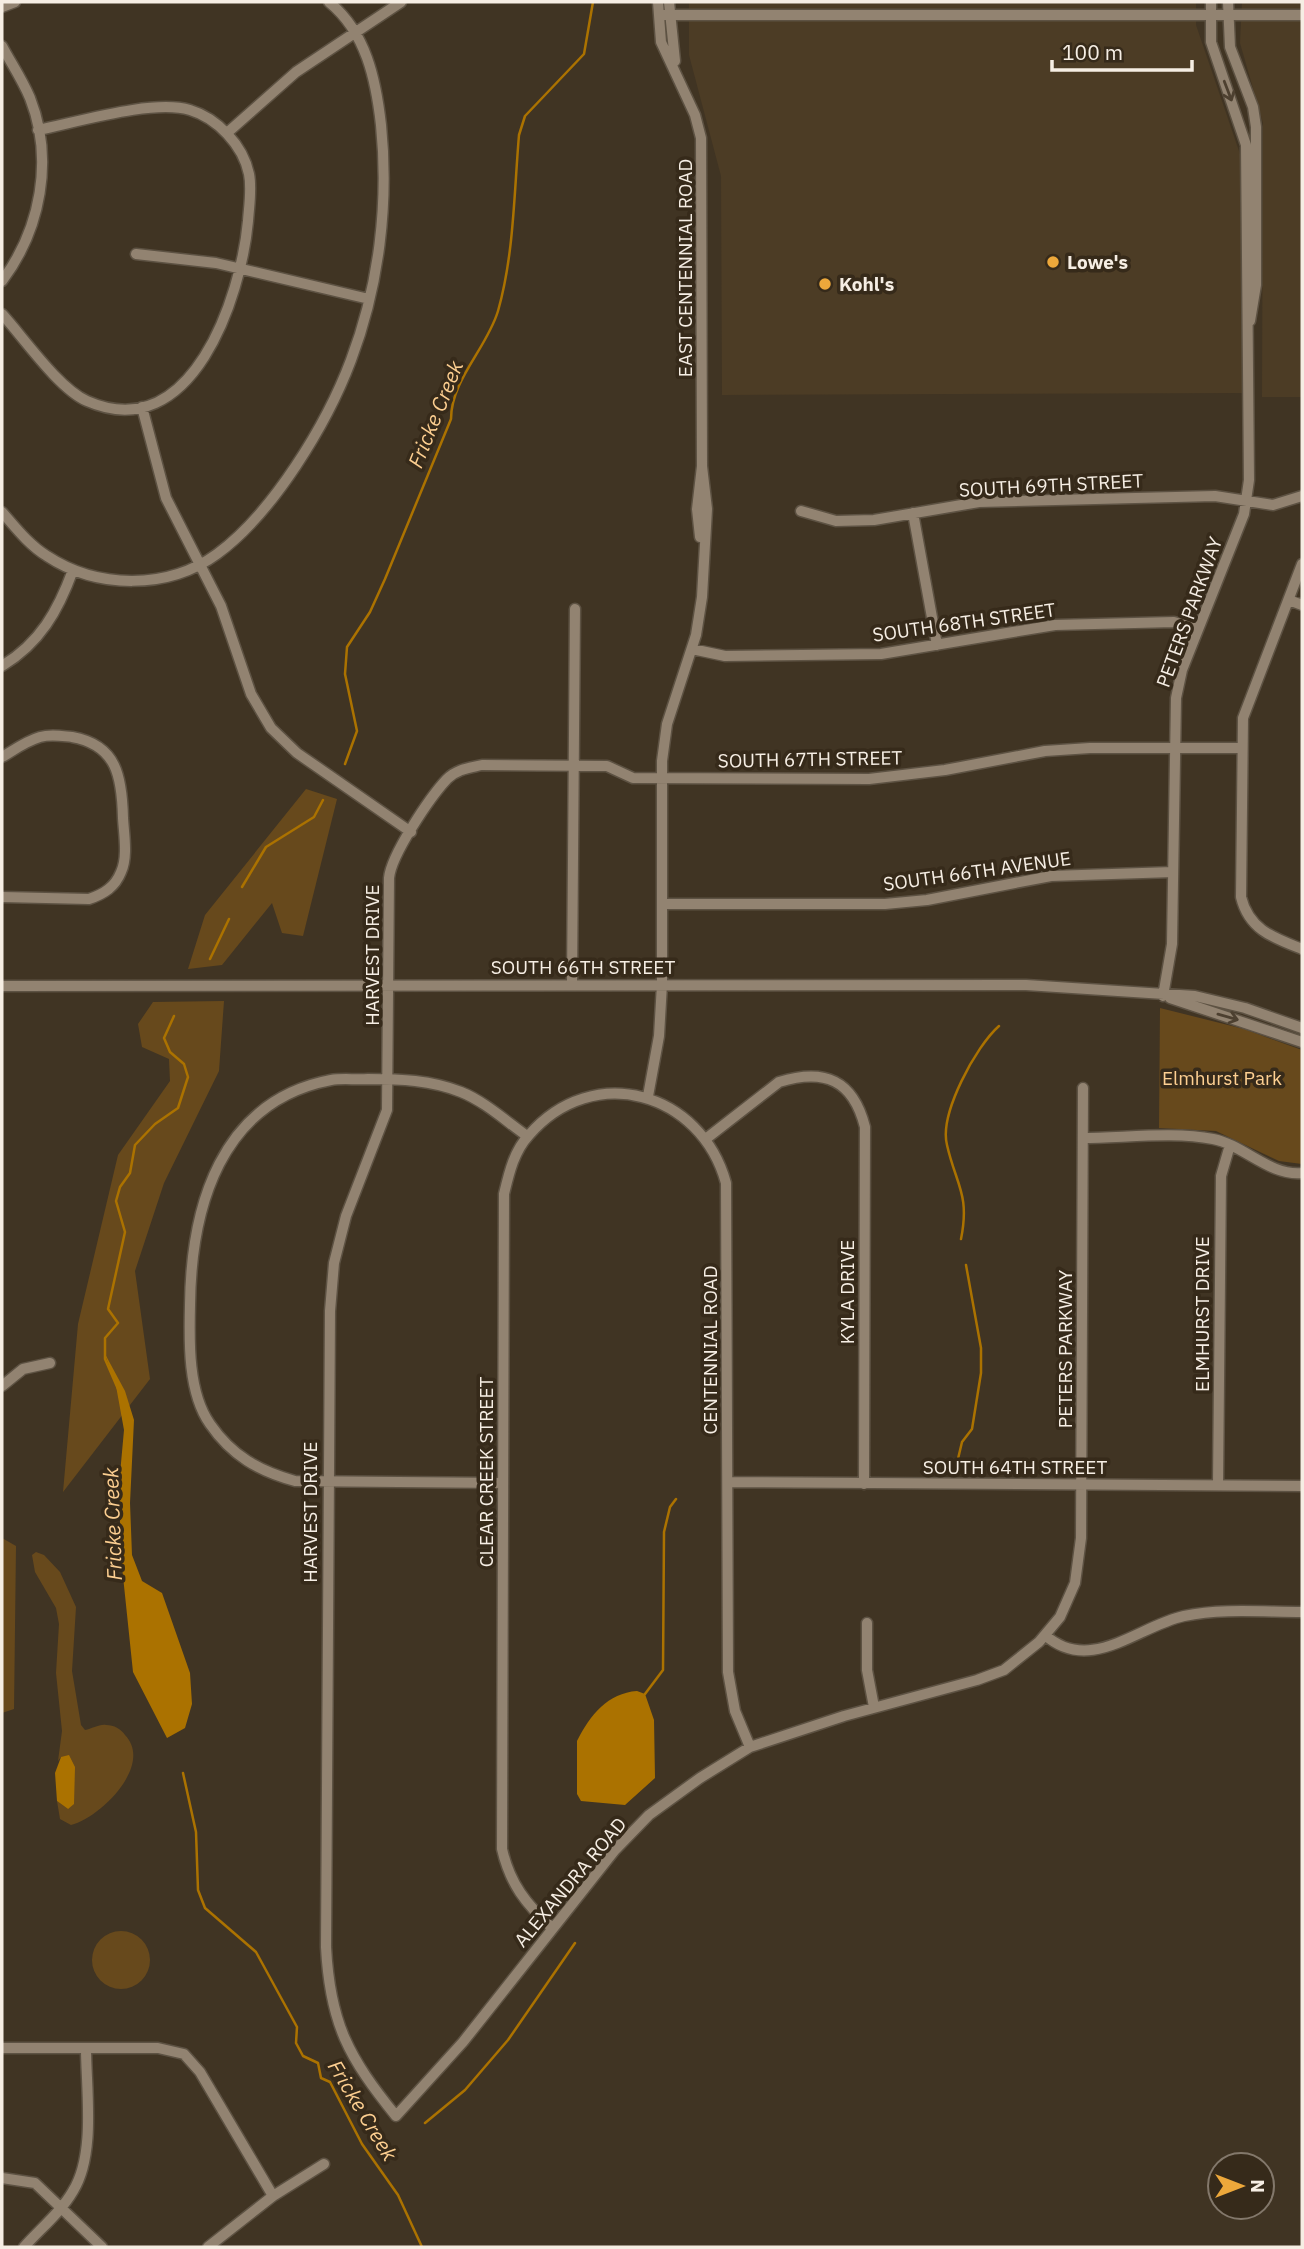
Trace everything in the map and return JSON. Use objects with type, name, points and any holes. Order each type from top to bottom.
[{"type":"street","points":[[2,7],[15,2]]},
{"type":"street","points":[[2,512],[36,548],[73,570],[115,580],[158,579],[200,564],[218,554],[284,483],[321,426],[351,360],[369,299],[383,218],[384,152],[378,94],[371,65],[355,33],[329,2]]},
{"type":"street","points":[[227,133],[296,72],[401,2]]},
{"type":"street","name":"EAST CENTENNIAL ROAD","points":[[658,2],[664,15]]},
{"type":"street","name":"EAST CENTENNIAL ROAD","points":[[662,984],[662,778],[667,724],[692,649],[702,597],[708,509],[702,466],[703,163],[695,115],[661,42],[664,15],[669,2]]},
{"type":"street","points":[[1211,2],[1214,55],[1246,145],[1246,285],[1249,324]]},
{"type":"street","points":[[1228,2],[1230,47],[1253,107],[1256,127],[1256,285],[1249,324]]},
{"type":"street","points":[[664,15],[1302,15]]},
{"type":"street","points":[[2,46],[30,100],[42,158],[41,191],[32,226],[13,266],[2,281]]},
{"type":"street","points":[[2,314],[65,385],[85,400],[108,407],[142,407],[181,387],[197,368],[217,333],[242,268],[250,200],[249,174],[227,133],[192,110],[158,106],[38,130]]},
{"type":"street","points":[[136,254],[180,257],[242,268],[369,299]]},
{"type":"street","name":"PETERS PARKWAY","points":[[1163,996],[1172,944],[1176,698],[1182,670],[1247,500],[1249,324]]},
{"type":"street","points":[[142,407],[166,498],[221,606],[251,694],[271,728],[296,753],[411,832]]},
{"type":"street","name":"SOUTH 69TH STREET","points":[[801,511],[836,521],[874,520],[979,502],[1214,496],[1278,505],[1302,496]]},
{"type":"street","points":[[913,513],[937,645]]},
{"type":"street","points":[[1302,564],[1243,718],[1241,897],[1250,920],[1263,932],[1302,949]]},
{"type":"street","points":[[2,666],[35,641],[57,612],[73,570]]},
{"type":"street","points":[[1289,600],[1302,605]]},
{"type":"street","points":[[572,984],[575,609]]},
{"type":"street","name":"SOUTH 68TH STREET","points":[[692,649],[725,656],[881,654],[1055,625],[1174,622],[1198,629]]},
{"type":"street","points":[[2,757],[38,737],[52,734],[88,740],[107,753],[123,792],[124,856],[122,870],[116,882],[100,895],[89,899],[2,897]]},
{"type":"street","name":"SOUTH 67TH STREET","points":[[411,832],[448,779],[462,769],[482,765],[607,766],[633,778],[869,779],[945,770],[1045,751],[1090,748],[1242,748]]},
{"type":"street","name":"HARVEST DRIVE","points":[[396,2116],[360,2072],[337,2023],[328,1978],[330,1311],[334,1263],[346,1216],[387,1110],[390,1079],[390,866],[411,832]]},
{"type":"street","name":"SOUTH 66TH AVENUE","points":[[662,904],[885,904],[927,900],[1051,876],[1172,872]]},
{"type":"street","points":[[648,1096],[659,1036],[662,984]]},
{"type":"street","name":"SOUTH 66TH STREET","points":[[2,986],[1026,985],[1118,989],[1217,1000],[1302,1028]]},
{"type":"street","name":"SOUTH 66TH STREET","points":[[1163,996],[1302,1042]]},
{"type":"street","name":"KYLA DRIVE","points":[[707,1138],[779,1082],[792,1078],[820,1076],[833,1079],[856,1101],[865,1127],[864,1484]]},
{"type":"street","points":[[503,1483],[295,1481],[264,1472],[234,1453],[208,1423],[196,1390],[189,1322],[190,1269],[201,1204],[218,1161],[251,1120],[288,1094],[331,1080],[390,1079],[427,1082],[464,1092],[527,1136]]},
{"type":"street","name":"PETERS PARKWAY","points":[[1045,1635],[1060,1617],[1075,1583],[1081,1538],[1083,1088]]},
{"type":"street","name":"CLEAR CREEK STREET","points":[[552,1928],[529,1907],[513,1886],[502,1849],[504,1194],[510,1167],[527,1136],[563,1108],[587,1097],[615,1094],[648,1096]]},
{"type":"street","name":"CENTENNIAL ROAD","points":[[648,1096],[681,1113],[707,1138],[723,1170],[728,1194],[728,1672],[735,1711],[750,1747]]},
{"type":"street","points":[[1083,1138],[1199,1138],[1230,1145],[1276,1169],[1302,1173]]},
{"type":"street","name":"ELMHURST DRIVE","points":[[1218,1485],[1221,1176],[1230,1145]]},
{"type":"street","points":[[2,1386],[23,1368],[50,1363]]},
{"type":"street","name":"SOUTH 64TH STREET","points":[[728,1482],[1302,1486]]},
{"type":"street","points":[[1045,1635],[1065,1648],[1092,1651],[1185,1616],[1213,1612],[1302,1612]]},
{"type":"street","points":[[867,1623],[867,1670],[874,1707]]},
{"type":"street","name":"ALEXANDRA ROAD","points":[[396,2116],[463,2042],[615,1850],[649,1815],[699,1778],[750,1747],[874,1707],[997,1673],[1021,1657],[1045,1635]]},
{"type":"street","points":[[2,2048],[158,2048],[184,2054],[200,2071],[273,2196]]},
{"type":"street","points":[[24,2247],[62,2207],[81,2175],[85,2158],[86,2048]]},
{"type":"street","points":[[210,2247],[273,2196],[324,2164]]},
{"type":"street","points":[[2,2178],[35,2183],[102,2247]]},
{"type":"shaded area","points":[[689,2],[1196,2],[1196,25],[1240,154],[1244,393],[722,395],[721,176],[689,55]]},
{"type":"shaded area","points":[[1242,2],[1302,2],[1302,397],[1262,397],[1263,123],[1240,43]]},
{"type":"shaded area","points":[[104,1352],[125,1391],[134,1420],[130,1503],[132,1555],[142,1581],[162,1593],[190,1673],[192,1704],[185,1728],[167,1738],[133,1672],[121,1557],[119,1485],[124,1430],[116,1386]]},
{"type":"shaded area","points":[[637,1691],[645,1694],[654,1720],[655,1778],[625,1805],[581,1801],[577,1794],[577,1741],[601,1707],[617,1696]]},
{"type":"shaded area","points":[[69,1755],[75,1767],[74,1804],[68,1809],[57,1801],[55,1773],[61,1757]]},
{"type":"green space","points":[[306,789],[337,799],[303,936],[282,933],[272,903],[222,965],[188,969],[205,915]]},
{"type":"green space","points":[[224,1001],[219,1071],[164,1183],[135,1271],[150,1379],[63,1492],[78,1324],[118,1155],[170,1081],[169,1059],[142,1047],[138,1024],[153,1002]]},
{"type":"green space","name":"Elmhurst Park","points":[[1160,1008],[1244,1029],[1302,1050],[1302,1164],[1279,1161],[1216,1131],[1159,1128]]},
{"type":"green space","points":[[2,1538],[16,1546],[14,1709],[2,1713]]},
{"type":"green space","points":[[36,1552],[44,1555],[60,1572],[76,1607],[72,1671],[81,1725],[85,1730],[103,1725],[119,1729],[132,1747],[133,1761],[120,1789],[96,1812],[71,1825],[60,1819],[57,1801],[68,1809],[61,1757],[58,1761],[62,1731],[56,1673],[59,1624],[56,1608],[35,1572],[32,1555]]},
{"type":"green space","points":[[115,1931],[127,1931],[142,1939],[150,1954],[150,1966],[142,1981],[127,1989],[115,1989],[100,1981],[92,1966],[92,1954],[100,1939]]},
{"type":"waterway","name":"Fricke Creek","points":[[345,764],[357,731],[345,674],[347,647],[370,612],[385,579],[451,419],[457,391],[498,311],[513,224],[519,135],[525,116],[584,54],[593,2]]},
{"type":"waterway","name":"Fricke Creek","points":[[242,887],[266,847],[314,817],[323,800]]},
{"type":"waterway","name":"Fricke Creek","points":[[210,959],[229,919]]},
{"type":"waterway","name":"Fricke Creek","points":[[118,1389],[105,1359],[105,1338],[118,1323],[108,1309],[125,1232],[116,1201],[120,1187],[130,1173],[135,1145],[155,1124],[178,1108],[188,1077],[184,1064],[170,1052],[164,1038],[174,1016]]},
{"type":"waterway","points":[[961,1239],[963,1200],[947,1145],[946,1132],[961,1081],[980,1049],[999,1026]]},
{"type":"waterway","points":[[957,1463],[962,1442],[972,1429],[981,1373],[981,1348],[966,1265]]},
{"type":"waterway","points":[[645,1694],[663,1670],[664,1532],[670,1507],[676,1499]]},
{"type":"waterway","name":"Fricke Creek","points":[[183,1773],[196,1832],[198,1890],[205,1908],[256,1952],[297,2027],[296,2043],[303,2056],[318,2063],[321,2078],[330,2082],[362,2144],[398,2195],[422,2247]]},
{"type":"waterway","points":[[425,2123],[465,2090],[508,2040],[575,1943]]},
{"type":"place","name":"Lowe's","points":[[1053,262]]},
{"type":"place","name":"Kohl's","points":[[825,284]]}]
